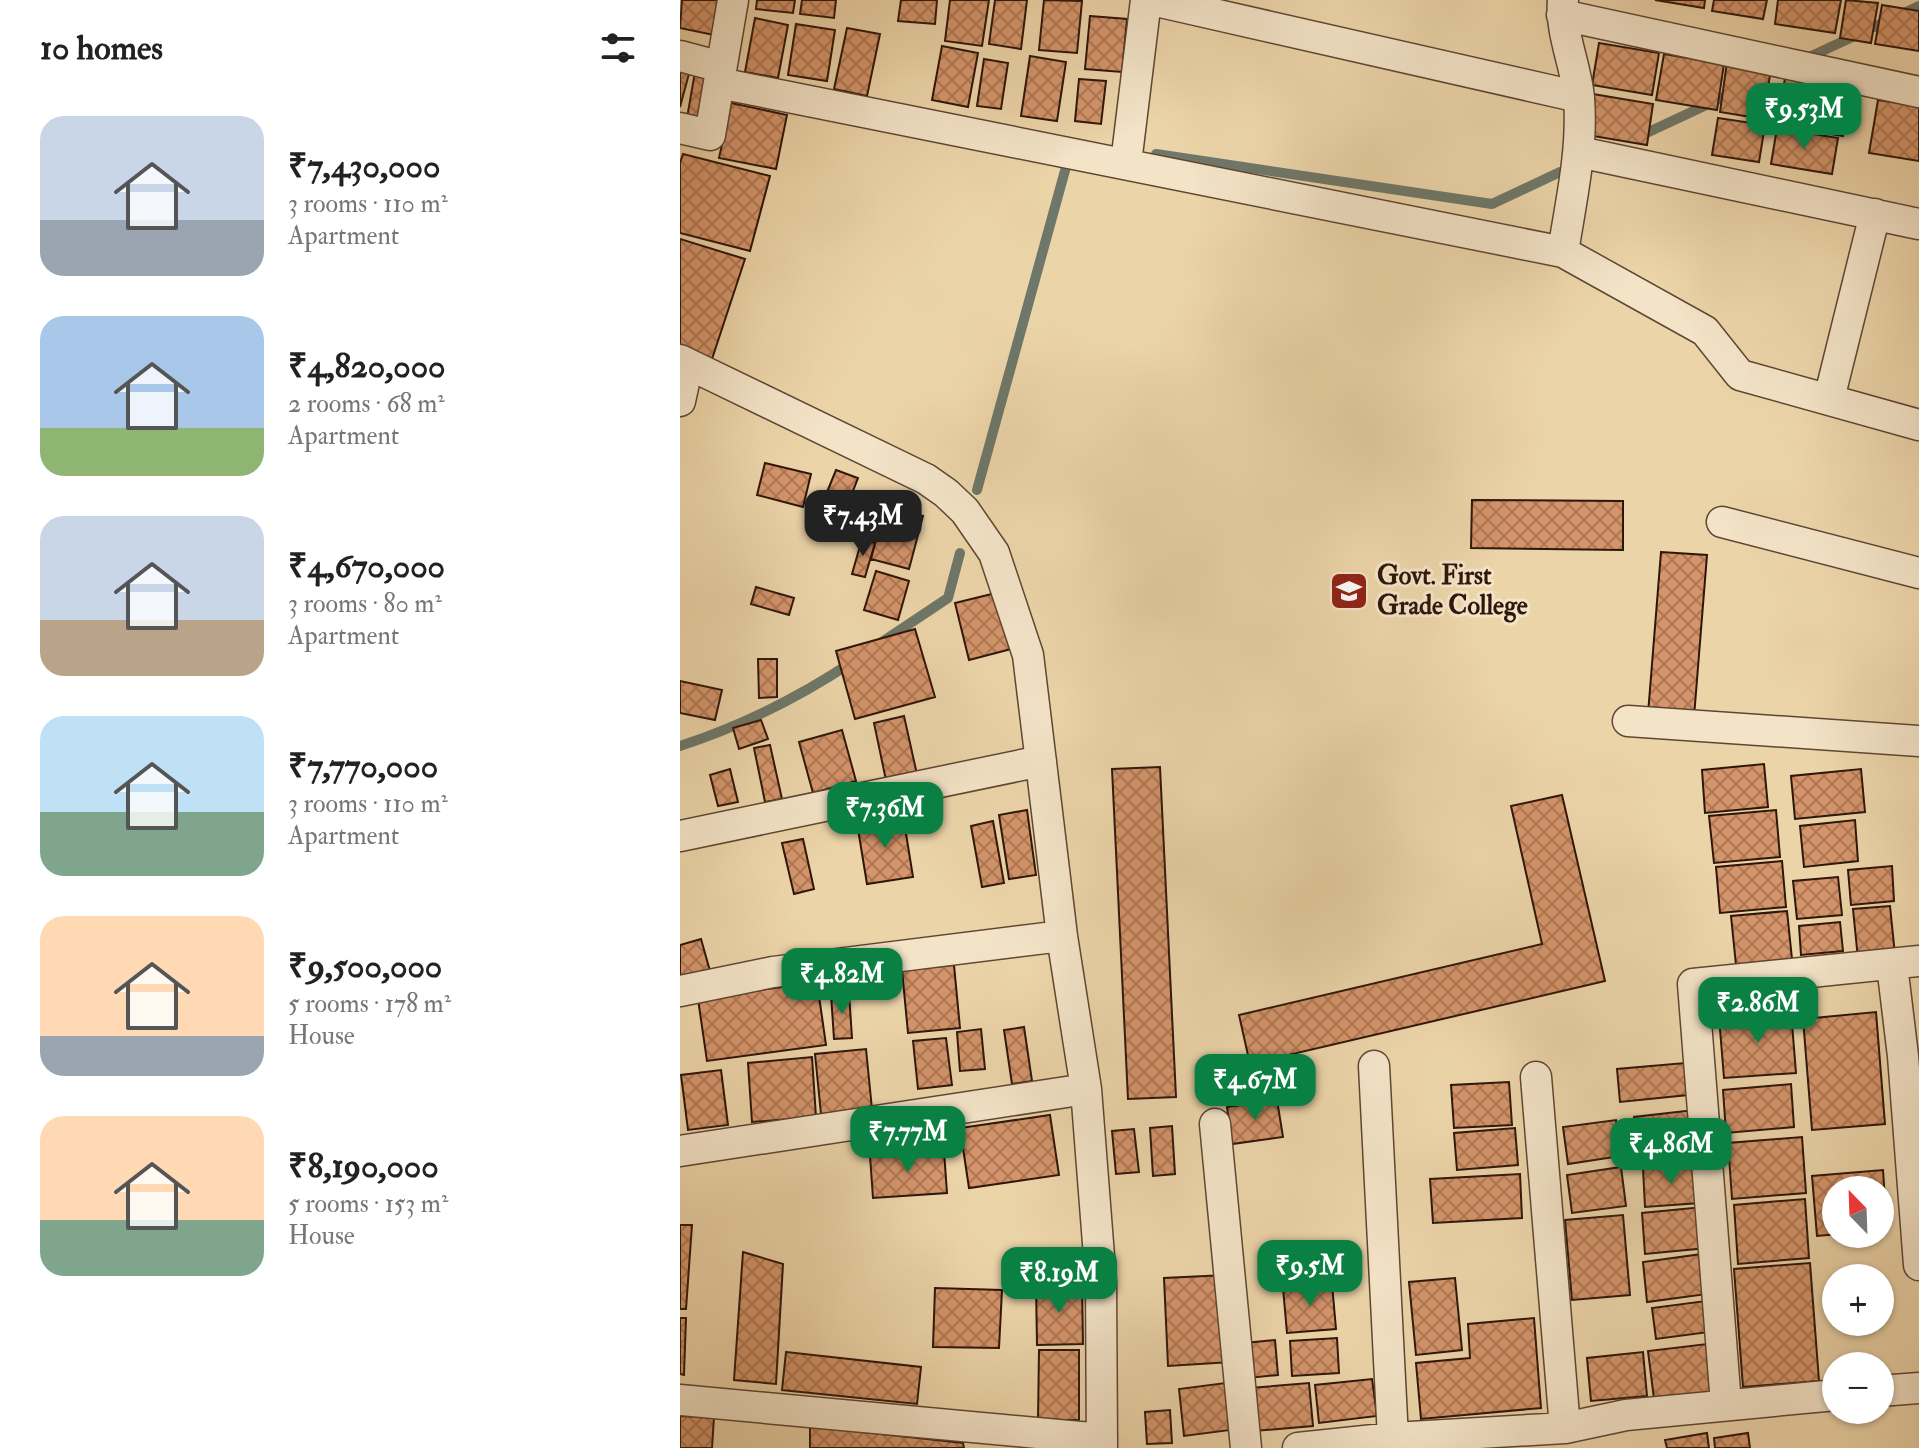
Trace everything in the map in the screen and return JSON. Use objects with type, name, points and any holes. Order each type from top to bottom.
[{"type":"street","points":[[680,128],[710,135],[733,0]]},
{"type":"street","points":[[1126,163],[1146,0]]},
{"type":"street","points":[[1152,0],[1579,97]]},
{"type":"street","points":[[1563,252],[1577,163],[1579,97],[1562,8],[1772,61],[1919,92]]},
{"type":"street","points":[[680,56],[720,75],[1053,149],[1563,252],[1705,331],[1740,375],[1919,425]]},
{"type":"street","points":[[1577,163],[1919,224]]},
{"type":"street","points":[[1829,399],[1875,214]]},
{"type":"street","points":[[680,401],[684,362],[926,479],[965,511],[994,553],[1028,655],[1062,936],[1086,1089],[1101,1282],[1102,1444],[680,1400]]},
{"type":"street","points":[[1722,522],[1919,573]]},
{"type":"street","points":[[1628,721],[1919,741]]},
{"type":"street","points":[[680,836],[1041,761]]},
{"type":"street","points":[[680,991],[773,972],[1062,936]]},
{"type":"street","points":[[1726,1404],[1693,984],[1906,963],[1903,1056],[1919,1265]]},
{"type":"street","points":[[1374,1066],[1393,1438]]},
{"type":"street","points":[[1536,1077],[1565,1428]]},
{"type":"street","points":[[680,1151],[1086,1089]]},
{"type":"street","points":[[1215,1124],[1246,1448]]},
{"type":"street","points":[[1894,1390],[1919,1388]]},
{"type":"street","points":[[1298,1448],[1393,1438],[1565,1428],[1626,1415],[1822,1396]]},
{"type":"building","points":[[682,0],[725,0],[719,36],[680,28]]},
{"type":"building","points":[[757,0],[795,0],[793,13],[756,9]]},
{"type":"building","points":[[802,0],[836,0],[834,18],[800,14]]},
{"type":"building","points":[[901,0],[937,0],[935,24],[898,21]]},
{"type":"building","points":[[950,0],[989,0],[982,46],[945,41]]},
{"type":"building","points":[[995,0],[1027,0],[1021,49],[989,44]]},
{"type":"building","points":[[1044,0],[1082,1],[1077,53],[1039,50]]},
{"type":"building","points":[[1655,0],[1705,0],[1704,8]]},
{"type":"building","points":[[1714,0],[1767,0],[1763,19],[1712,11]]},
{"type":"building","points":[[1778,0],[1841,0],[1835,33],[1775,24]]},
{"type":"building","points":[[1846,0],[1878,3],[1871,43],[1840,38]]},
{"type":"building","points":[[1882,5],[1919,11],[1919,51],[1875,44]]},
{"type":"building","points":[[1090,16],[1127,19],[1122,72],[1085,69]]},
{"type":"building","points":[[755,18],[788,25],[778,78],[745,72]]},
{"type":"building","points":[[796,24],[835,30],[827,81],[788,75]]},
{"type":"building","points":[[847,28],[880,34],[867,96],[834,89]]},
{"type":"building","points":[[1599,43],[1659,53],[1652,95],[1592,85]]},
{"type":"building","points":[[942,46],[978,53],[968,107],[932,100]]},
{"type":"building","points":[[1664,54],[1724,64],[1717,110],[1656,100]]},
{"type":"building","points":[[1030,56],[1066,62],[1057,121],[1021,116]]},
{"type":"building","points":[[984,59],[1008,63],[1001,109],[977,106]]},
{"type":"building","points":[[1727,62],[1771,69],[1763,119],[1720,112]]},
{"type":"building","points":[[696,66],[718,71],[700,128],[687,118]]},
{"type":"building","points":[[680,68],[690,70],[680,107]]},
{"type":"building","points":[[1785,78],[1851,89],[1843,136],[1777,125]]},
{"type":"building","points":[[1079,79],[1106,81],[1101,124],[1075,121]]},
{"type":"building","points":[[1593,94],[1653,104],[1647,145],[1587,135]]},
{"type":"building","points":[[1878,100],[1919,106],[1919,161],[1869,153]]},
{"type":"building","points":[[731,103],[787,115],[776,169],[719,158]]},
{"type":"building","points":[[1718,118],[1765,125],[1759,162],[1712,155]]},
{"type":"building","points":[[1777,128],[1838,138],[1832,174],[1771,164]]},
{"type":"building","points":[[683,154],[770,176],[750,251],[680,233],[680,163]]},
{"type":"building","points":[[680,239],[745,259],[712,359],[680,349]]},
{"type":"building","points":[[765,463],[811,474],[803,507],[757,495]]},
{"type":"building","points":[[836,470],[858,478],[847,506],[825,497]]},
{"type":"building","points":[[1472,500],[1623,501],[1623,550],[1471,548]]},
{"type":"building","points":[[885,506],[923,516],[909,569],[871,559]]},
{"type":"building","points":[[862,539],[875,543],[865,577],[852,574]]},
{"type":"building","points":[[1661,552],[1707,555],[1694,717],[1648,714]]},
{"type":"building","points":[[876,571],[909,581],[898,620],[864,610]]},
{"type":"building","points":[[756,587],[794,598],[789,615],[751,604]]},
{"type":"building","points":[[1000,592],[1015,648],[969,660],[955,603]]},
{"type":"building","points":[[915,629],[935,697],[855,719],[836,651]]},
{"type":"building","points":[[758,659],[777,659],[777,697],[759,698]]},
{"type":"building","points":[[680,681],[722,690],[715,720],[680,713]]},
{"type":"building","points":[[904,716],[918,779],[887,785],[874,723]]},
{"type":"building","points":[[761,720],[768,739],[739,749],[733,728]]},
{"type":"building","points":[[842,730],[856,781],[813,793],[799,742]]},
{"type":"building","points":[[770,745],[782,799],[765,802],[754,748]]},
{"type":"building","points":[[1764,764],[1768,807],[1705,813],[1702,770]]},
{"type":"building","points":[[1160,767],[1176,1097],[1128,1099],[1112,769]]},
{"type":"building","points":[[730,769],[738,802],[718,806],[710,775]]},
{"type":"building","points":[[1861,769],[1865,812],[1795,819],[1791,776]]},
{"type":"building","points":[[1562,795],[1605,981],[1250,1064],[1239,1015],[1542,944],[1511,806]]},
{"type":"building","points":[[1027,810],[1036,875],[1009,879],[999,815]]},
{"type":"building","points":[[1776,810],[1780,857],[1714,863],[1709,816]]},
{"type":"building","points":[[903,815],[913,877],[867,884],[857,823]]},
{"type":"building","points":[[1855,820],[1858,861],[1804,867],[1800,826]]},
{"type":"building","points":[[993,821],[1004,883],[982,887],[971,826]]},
{"type":"building","points":[[803,839],[814,889],[794,894],[782,843]]},
{"type":"building","points":[[1782,861],[1786,907],[1720,913],[1716,867]]},
{"type":"building","points":[[1892,866],[1894,901],[1851,905],[1848,870]]},
{"type":"building","points":[[1838,877],[1842,915],[1797,919],[1793,881]]},
{"type":"building","points":[[1890,906],[1895,955],[1858,959],[1853,909]]},
{"type":"building","points":[[1787,911],[1792,959],[1736,965],[1731,916]]},
{"type":"building","points":[[1840,922],[1843,951],[1801,955],[1799,926]]},
{"type":"building","points":[[701,939],[710,971],[680,979],[680,945]]},
{"type":"building","points":[[954,965],[960,1028],[908,1033],[902,970]]},
{"type":"building","points":[[817,982],[826,1045],[707,1061],[698,999]]},
{"type":"building","points":[[849,993],[852,1038],[834,1039],[831,994]]},
{"type":"building","points":[[1791,1011],[1796,1073],[1724,1078],[1719,1017]]},
{"type":"building","points":[[1876,1012],[1885,1124],[1812,1130],[1803,1019]]},
{"type":"building","points":[[1024,1027],[1032,1081],[1012,1084],[1004,1030]]},
{"type":"building","points":[[981,1029],[985,1069],[960,1071],[957,1032]]},
{"type":"building","points":[[946,1038],[952,1085],[918,1089],[913,1041]]},
{"type":"building","points":[[866,1049],[872,1109],[821,1114],[815,1054]]},
{"type":"building","points":[[812,1057],[816,1117],[752,1122],[748,1063]]},
{"type":"building","points":[[1685,1063],[1688,1095],[1620,1102],[1617,1069]]},
{"type":"building","points":[[721,1070],[728,1125],[688,1130],[681,1075]]},
{"type":"building","points":[[1509,1082],[1512,1125],[1454,1128],[1451,1085]]},
{"type":"building","points":[[1791,1084],[1794,1127],[1726,1133],[1723,1090]]},
{"type":"building","points":[[1277,1100],[1283,1137],[1232,1144],[1227,1107]]},
{"type":"building","points":[[1694,1110],[1700,1155],[1638,1162],[1634,1117]]},
{"type":"building","points":[[1050,1115],[1059,1175],[969,1188],[960,1128]]},
{"type":"building","points":[[1616,1120],[1621,1156],[1568,1164],[1563,1127]]},
{"type":"building","points":[[1172,1126],[1175,1174],[1153,1176],[1150,1128]]},
{"type":"building","points":[[1515,1128],[1518,1165],[1457,1170],[1454,1133]]},
{"type":"building","points":[[1134,1129],[1139,1172],[1116,1174],[1112,1131]]},
{"type":"building","points":[[1802,1137],[1806,1193],[1732,1199],[1728,1143]]},
{"type":"building","points":[[944,1151],[947,1193],[873,1198],[870,1156]]},
{"type":"building","points":[[1697,1164],[1700,1203],[1645,1207],[1643,1169]]},
{"type":"building","points":[[1621,1167],[1626,1206],[1572,1213],[1567,1175]]},
{"type":"building","points":[[1883,1170],[1883,1176],[1822,1176],[1822,1236],[1817,1236],[1812,1176]]},
{"type":"building","points":[[1520,1174],[1522,1218],[1433,1223],[1430,1179]]},
{"type":"building","points":[[1805,1199],[1809,1258],[1738,1264],[1734,1205]]},
{"type":"building","points":[[1703,1207],[1707,1248],[1645,1254],[1642,1213]]},
{"type":"building","points":[[1623,1215],[1630,1295],[1572,1300],[1565,1220]]},
{"type":"building","points":[[680,1225],[692,1225],[686,1309],[680,1309]]},
{"type":"building","points":[[743,1252],[783,1264],[776,1384],[734,1380]]},
{"type":"building","points":[[1702,1254],[1707,1294],[1647,1302],[1643,1262]]},
{"type":"building","points":[[1810,1263],[1819,1381],[1743,1387],[1734,1269]]},
{"type":"building","points":[[1226,1275],[1231,1362],[1168,1366],[1164,1278]]},
{"type":"building","points":[[1455,1278],[1462,1350],[1416,1355],[1409,1282]]},
{"type":"building","points":[[1332,1284],[1336,1329],[1287,1333],[1283,1288]]},
{"type":"building","points":[[1036,1285],[1082,1285],[1083,1344],[1037,1345]]},
{"type":"building","points":[[935,1288],[1002,1290],[999,1348],[933,1347]]},
{"type":"building","points":[[1713,1300],[1717,1331],[1656,1339],[1652,1308]]},
{"type":"building","points":[[680,1318],[686,1318],[684,1375],[680,1374]]},
{"type":"building","points":[[1534,1318],[1541,1408],[1421,1419],[1416,1363],[1470,1358],[1468,1324]]},
{"type":"building","points":[[1337,1338],[1339,1373],[1292,1376],[1290,1341]]},
{"type":"building","points":[[1275,1340],[1278,1375],[1248,1378],[1245,1343]]},
{"type":"building","points":[[1707,1344],[1713,1392],[1654,1399],[1648,1351]]},
{"type":"building","points":[[1039,1350],[1079,1350],[1079,1420],[1038,1420]]},
{"type":"building","points":[[786,1352],[921,1367],[917,1404],[782,1390]]},
{"type":"building","points":[[1643,1352],[1647,1396],[1591,1401],[1587,1358]]},
{"type":"building","points":[[1372,1379],[1377,1416],[1319,1423],[1315,1385]]},
{"type":"building","points":[[1233,1382],[1238,1429],[1184,1436],[1179,1389]]},
{"type":"building","points":[[1309,1383],[1313,1426],[1254,1431],[1250,1388]]},
{"type":"building","points":[[1170,1410],[1172,1443],[1147,1444],[1145,1412]]},
{"type":"building","points":[[680,1416],[714,1417],[712,1448],[680,1448]]},
{"type":"building","points":[[810,1426],[963,1443],[964,1448],[810,1448]]},
{"type":"building","points":[[1707,1433],[1709,1448],[1667,1448],[1665,1440]]},
{"type":"building","points":[[1748,1433],[1750,1448],[1715,1448],[1714,1438]]},
{"type":"waterway","points":[[1805,59],[1919,6]]},
{"type":"waterway","points":[[1638,137],[1732,93]]},
{"type":"waterway","points":[[1156,154],[1492,204],[1560,172]]},
{"type":"waterway","points":[[977,490],[1069,156]]},
{"type":"waterway","points":[[882,642],[948,598],[960,553]]},
{"type":"waterway","points":[[680,746],[769,710],[852,662]]},
{"type":"place","name":"Govt. First Grade College","points":[[1349,591]]}]
